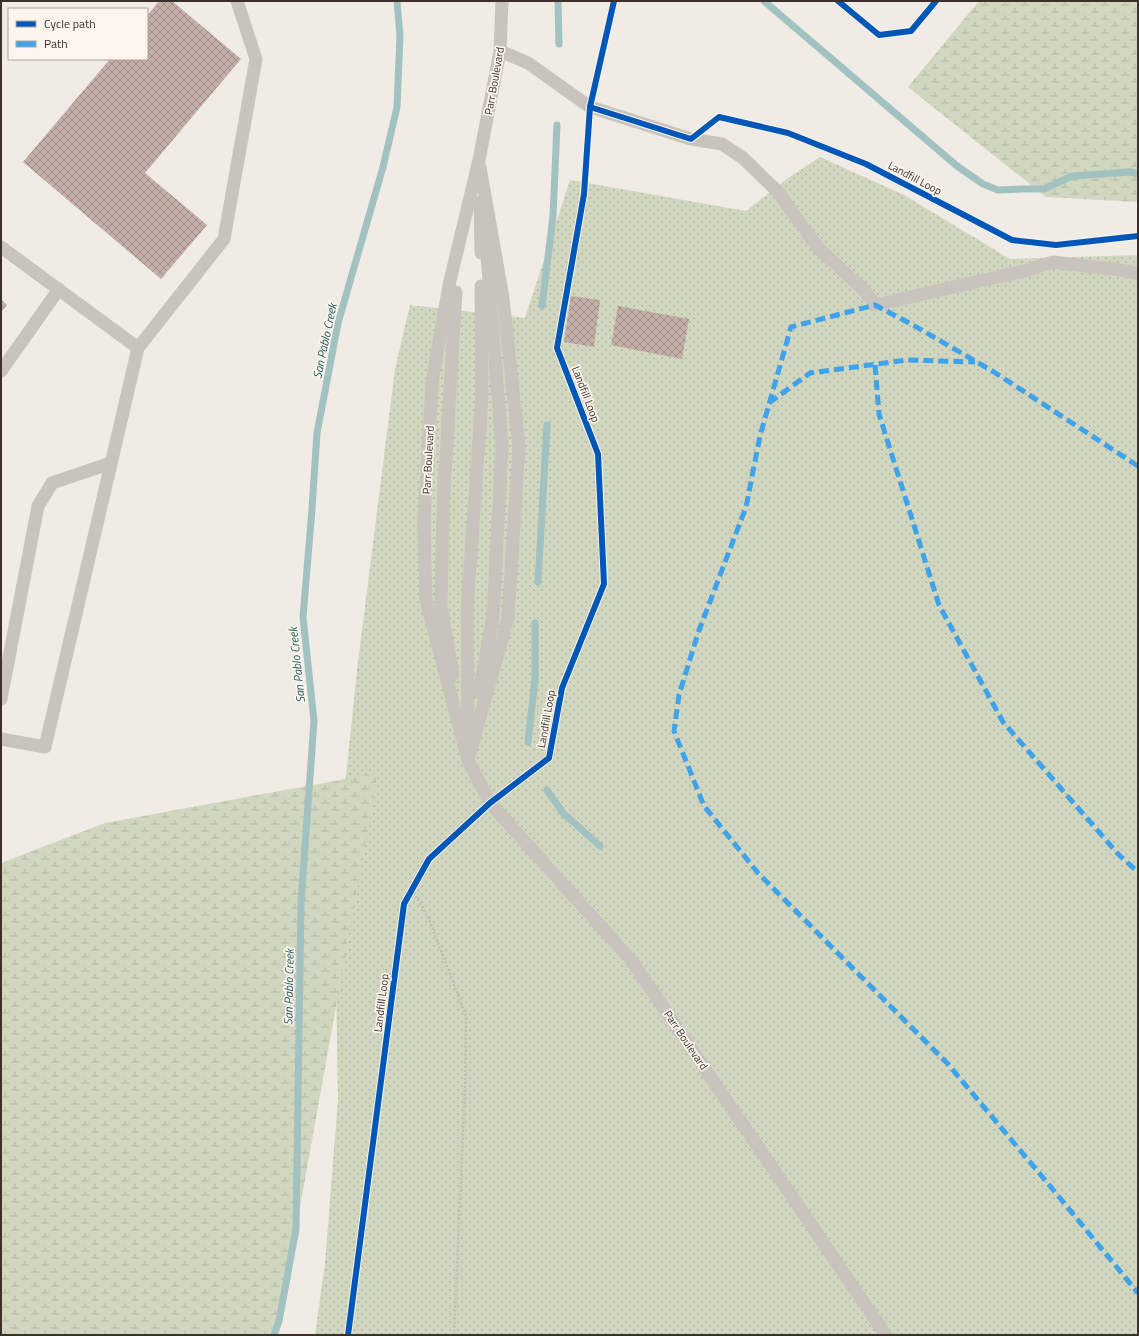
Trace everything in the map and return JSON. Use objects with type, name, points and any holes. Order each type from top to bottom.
[{"type":"lane","points":[[1,739],[45,747],[138,348],[224,239],[256,59],[237,1]]},
{"type":"lane","name":"Parr Boulevard","points":[[502,1],[500,51],[479,160],[449,285],[432,383],[424,522],[426,600],[468,760],[490,803],[631,960],[886,1335]]},
{"type":"lane","points":[[500,51],[528,63],[590,107],[691,139],[722,144],[743,158],[778,192],[818,248],[863,289],[875,305],[1053,262],[1121,270],[1138,274]]},
{"type":"lane","points":[[468,760],[467,610],[482,396],[479,160]]},
{"type":"lane","points":[[468,760],[442,606],[443,521],[455,299],[479,160]]},
{"type":"lane","name":"Parr Boulevard","points":[[468,760],[508,618],[519,447],[503,298],[479,160]]},
{"type":"lane","points":[[1,246],[138,348]]},
{"type":"lane","points":[[1,371],[59,290]]},
{"type":"lane","points":[[1,699],[38,506],[52,483],[111,463]]},
{"type":"path","points":[[416,883],[411,891],[429,919],[466,1016],[465,1096],[454,1335]]},
{"type":"green space","points":[[979,1],[1138,1],[1138,202],[1046,197],[908,87]]},
{"type":"green space","points":[[820,157],[904,195],[1010,259],[1138,255],[1138,1335],[315,1335],[325,1263],[338,1100],[336,977],[339,844],[357,670],[395,369],[410,305],[525,318],[570,180],[746,211],[788,178]]},
{"type":"green space","points":[[378,773],[277,1335],[1,1335],[1,863],[105,823]]},
{"type":"building","points":[[159,1],[172,1],[241,59],[145,173],[207,225],[161,279],[23,162],[109,60],[148,60],[148,15]]},
{"type":"building","points":[[571,296],[600,300],[594,347],[564,342]]},
{"type":"building","points":[[1,299],[7,305],[1,312]]},
{"type":"building","points":[[618,306],[689,319],[682,359],[611,345]]},
{"type":"waterway","name":"San Pablo Creek","points":[[274,1335],[279,1321],[296,1229],[301,902],[314,721],[303,617],[317,433],[338,323],[383,167],[397,107],[400,36],[397,1]]},
{"type":"waterway","points":[[558,1],[559,44]]},
{"type":"waterway","points":[[764,1],[957,166],[983,184],[998,190],[1044,189],[1072,176],[1130,172],[1138,174]]},
{"type":"waterway","points":[[542,306],[553,216],[557,125]]},
{"type":"waterway","points":[[538,582],[547,425]]},
{"type":"waterway","points":[[528,742],[535,679],[535,623]]},
{"type":"waterway","points":[[547,790],[563,813],[600,846]]},
{"type":"marked path","points":[[1138,466],[994,372],[913,325],[875,305],[791,327],[760,436],[746,507],[698,633],[679,695],[674,731],[704,806],[758,873],[947,1063],[1138,1293]]},
{"type":"marked path","points":[[769,403],[810,373],[907,360],[975,362]]},
{"type":"marked path","points":[[875,365],[879,414],[939,605],[1003,722],[1119,855],[1138,872]]},
{"type":"cycle path","name":"Landfill Loop","points":[[348,1335],[404,904],[429,859],[490,803],[549,758],[562,688],[604,584],[598,454],[557,348],[584,194],[590,107],[614,1]]},
{"type":"cycle path","points":[[838,1],[879,35],[911,31],[936,1]]},
{"type":"cycle path","name":"Landfill Loop","points":[[590,107],[691,139],[719,117],[788,133],[866,164],[1012,240],[1056,245],[1138,236]]}]
